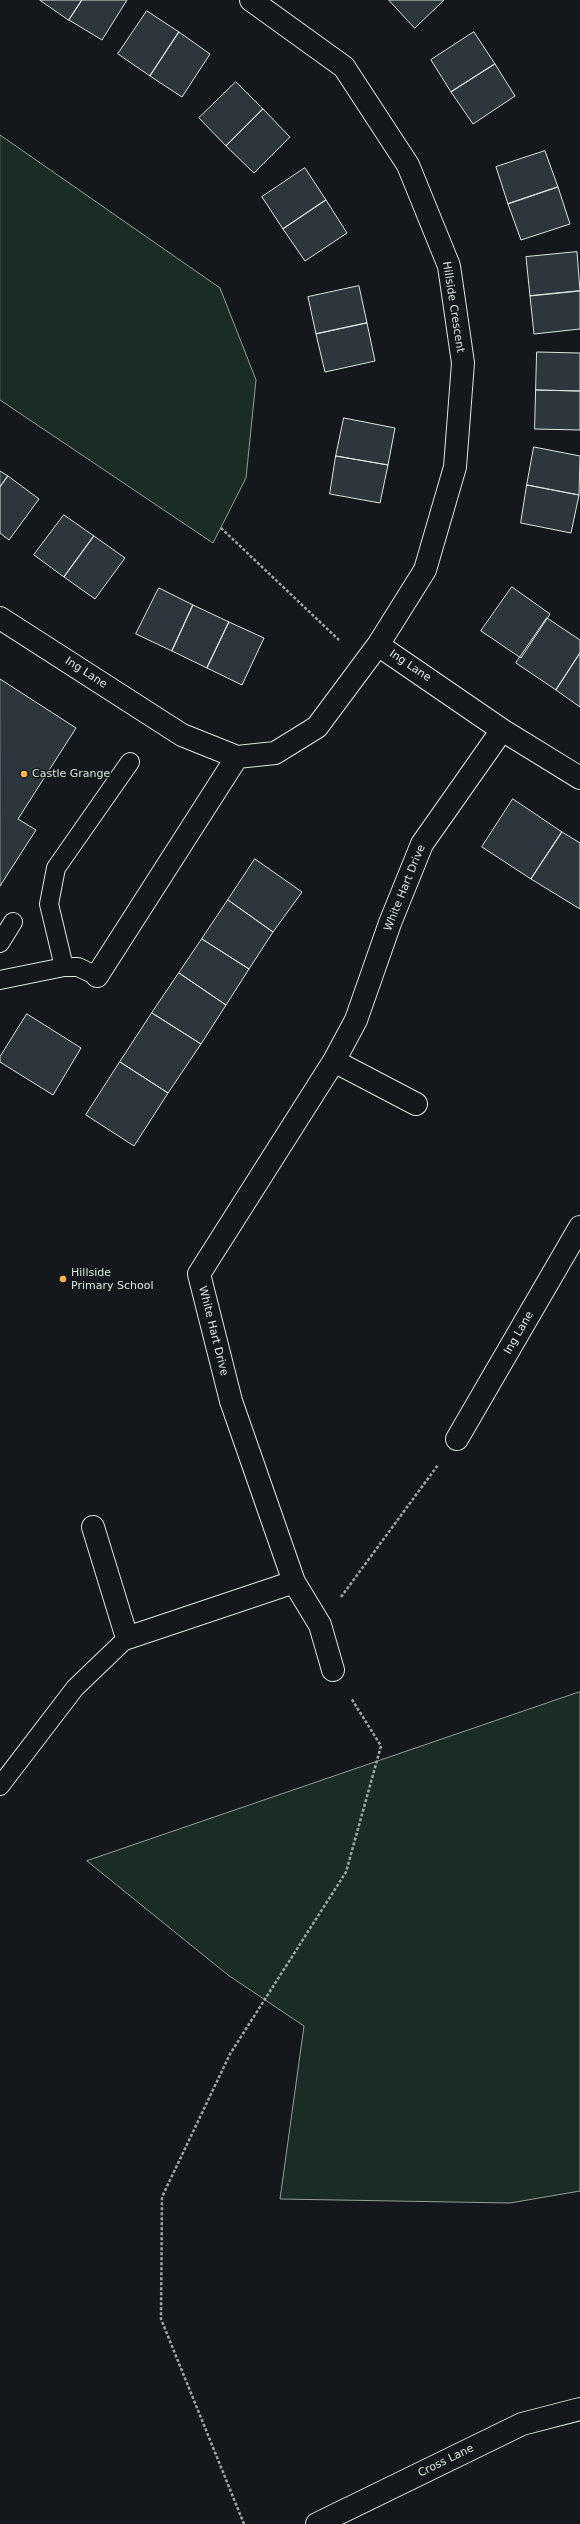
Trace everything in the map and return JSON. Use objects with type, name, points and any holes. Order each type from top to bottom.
[{"type":"street","name":"Hillside Crescent","points":[[251,0],[344,67],[408,165],[449,266],[462,363],[455,467],[425,570],[378,645]]},
{"type":"street","name":"Ing Lane","points":[[0,618],[182,735],[237,757],[276,753],[317,727],[378,645],[502,730],[580,778]]},
{"type":"street","name":"White Hart Drive","points":[[334,1670],[320,1625],[294,1582],[230,1402],[199,1274],[334,1061],[356,1020],[390,923],[422,844],[502,730]]},
{"type":"street","points":[[97,976],[237,757]]},
{"type":"street","points":[[334,1061],[416,1104]]},
{"type":"street","name":"Ing Lane","points":[[457,1439],[580,1227]]},
{"type":"street","points":[[93,1527],[127,1638],[294,1582]]},
{"type":"street","name":"Cross Lane","points":[[317,2524],[522,2424],[580,2409]]},
{"type":"lane","points":[[64,967],[49,904],[56,868],[130,762]]},
{"type":"lane","points":[[0,943],[13,922]]},
{"type":"lane","points":[[0,980],[64,967],[78,966],[97,976]]},
{"type":"lane","points":[[0,1786],[75,1688],[127,1638]]},
{"type":"path","points":[[221,528],[364,664]]},
{"type":"path","points":[[320,1625],[457,1439]]},
{"type":"path","points":[[244,2524],[161,2319],[162,2197],[230,2054],[346,1872],[381,1746],[334,1670]]},
{"type":"green space","points":[[0,135],[220,288],[256,380],[246,478],[213,543],[0,400]]},
{"type":"green space","points":[[580,1692],[580,2191],[510,2203],[280,2199],[304,2026],[228,1975],[87,1861]]},
{"type":"building","points":[[40,0],[82,0],[69,20]]},
{"type":"building","points":[[82,0],[127,0],[102,40],[69,20]]},
{"type":"building","points":[[389,0],[444,0],[415,28]]},
{"type":"building","points":[[147,11],[179,32],[150,76],[118,54]]},
{"type":"building","points":[[179,32],[210,54],[182,97],[150,76]]},
{"type":"building","points":[[474,32],[495,64],[451,92],[431,60]]},
{"type":"building","points":[[495,64],[515,96],[473,124],[451,92]]},
{"type":"building","points":[[236,82],[263,109],[226,146],[199,118]]},
{"type":"building","points":[[263,109],[290,137],[254,173],[226,146]]},
{"type":"building","points":[[545,151],[558,187],[508,204],[496,167]]},
{"type":"building","points":[[305,168],[326,200],[283,229],[262,197]]},
{"type":"building","points":[[558,187],[570,224],[521,240],[508,204]]},
{"type":"building","points":[[326,200],[347,233],[305,261],[283,229]]},
{"type":"building","points":[[577,252],[580,291],[530,296],[526,257]]},
{"type":"building","points":[[359,286],[367,323],[316,334],[308,297]]},
{"type":"building","points":[[580,291],[580,329],[534,334],[530,296]]},
{"type":"building","points":[[367,323],[375,361],[325,372],[316,334]]},
{"type":"building","points":[[537,352],[580,353],[580,391],[536,390]]},
{"type":"building","points":[[536,390],[580,391],[580,430],[535,429]]},
{"type":"building","points":[[344,418],[395,428],[388,465],[336,456]]},
{"type":"building","points":[[534,447],[580,456],[579,495],[527,485]]},
{"type":"building","points":[[336,456],[388,465],[380,503],[330,494]]},
{"type":"building","points":[[0,471],[8,476],[0,487]]},
{"type":"building","points":[[8,476],[39,499],[9,540],[0,533],[0,487]]},
{"type":"building","points":[[527,485],[579,495],[571,533],[521,523]]},
{"type":"building","points":[[64,515],[94,536],[64,577],[34,555]]},
{"type":"building","points":[[94,536],[125,558],[95,599],[64,577]]},
{"type":"building","points":[[512,587],[550,614],[521,658],[481,631]]},
{"type":"building","points":[[159,588],[193,605],[172,651],[136,634]]},
{"type":"building","points":[[193,605],[229,622],[207,668],[172,651]]},
{"type":"building","points":[[547,618],[580,640],[580,653],[556,690],[516,663]]},
{"type":"building","points":[[229,622],[264,638],[242,685],[207,668]]},
{"type":"building","points":[[580,653],[580,707],[556,690]]},
{"type":"building","name":"Castle Grange","points":[[0,679],[76,728],[18,819],[36,830],[0,886]]},
{"type":"building","points":[[513,799],[562,832],[531,879],[482,847]]},
{"type":"building","points":[[562,832],[580,843],[580,909],[531,879]]},
{"type":"building","points":[[255,859],[302,892],[273,932],[228,900]]},
{"type":"building","points":[[228,900],[273,932],[249,969],[202,939]]},
{"type":"building","points":[[202,939],[249,969],[226,1005],[179,973]]},
{"type":"building","points":[[179,973],[226,1005],[201,1044],[152,1013]]},
{"type":"building","points":[[152,1013],[201,1044],[168,1093],[120,1062]]},
{"type":"building","points":[[27,1014],[81,1048],[53,1095],[0,1062],[0,1057]]},
{"type":"building","points":[[120,1062],[168,1093],[134,1146],[86,1115]]},
{"type":"place","name":"Castle Grange","points":[[24,774]]},
{"type":"place","name":"Hillside Primary School","points":[[63,1279]]}]
